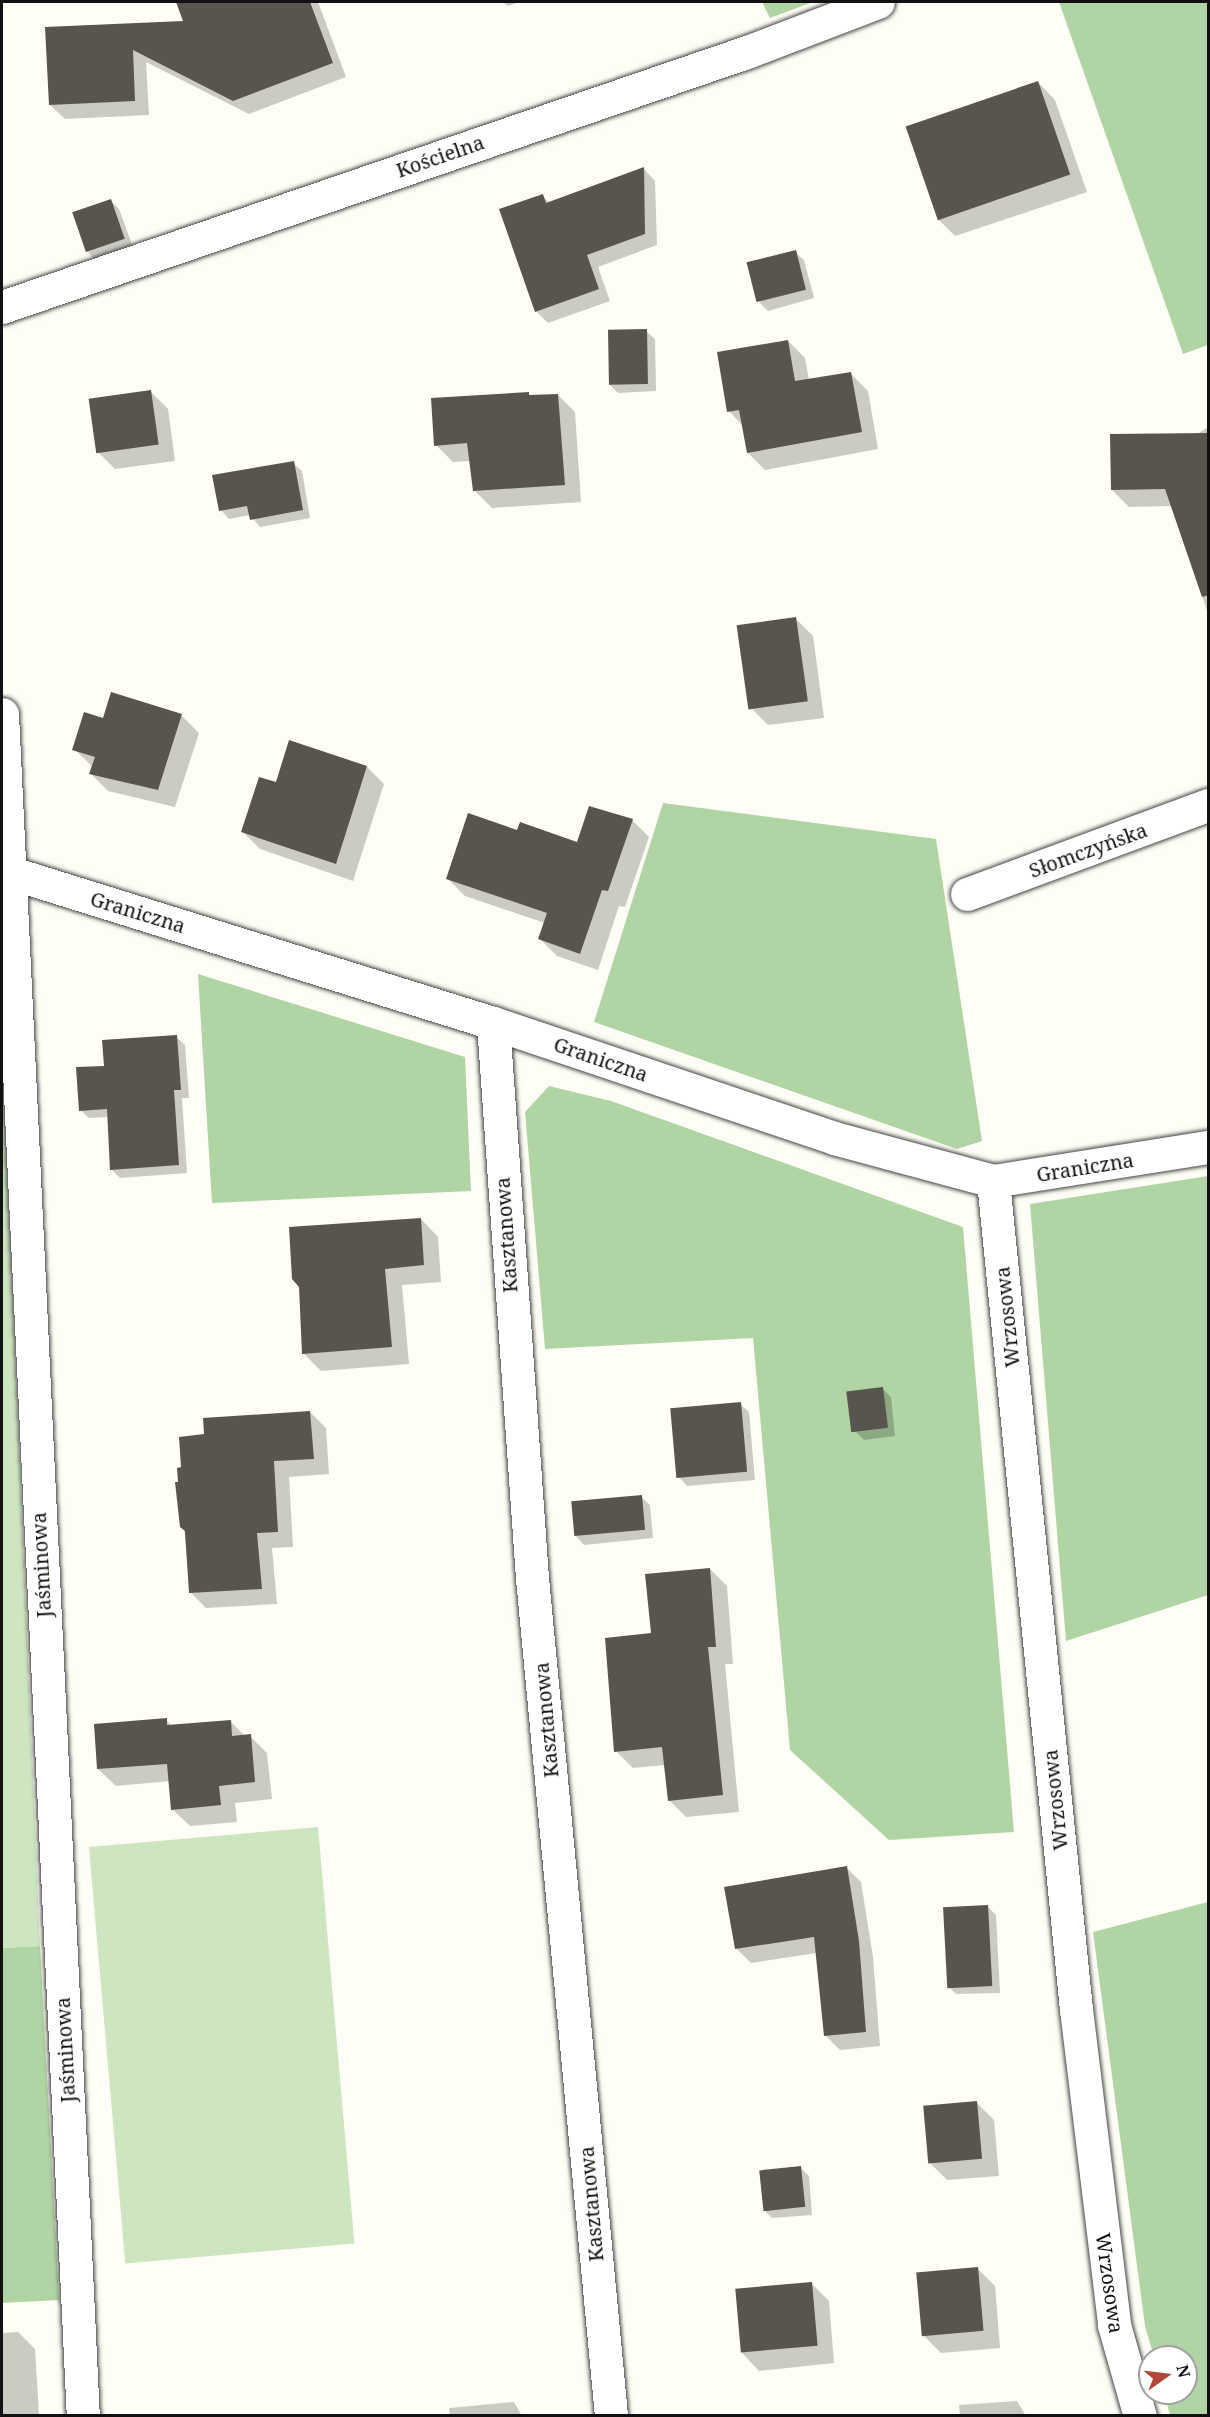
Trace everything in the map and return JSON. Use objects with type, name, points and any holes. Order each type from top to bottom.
[{"type":"street","name":"Kościelna","points":[[2,308],[747,52],[878,2]]},
{"type":"street","name":"Jaśminowa","points":[[2,714],[4,871],[83,2415]]},
{"type":"street","name":"Słomczyńska","points":[[967,894],[1209,805]]},
{"type":"street","name":"Graniczna","points":[[4,871],[493,1023],[834,1138],[993,1181],[1209,1147]]},
{"type":"street","name":"Kasztanowa","points":[[493,1023],[532,1578],[611,2415]]},
{"type":"street","name":"Wrzosowa","points":[[993,1181],[1077,2021],[1114,2325],[1140,2415]]},
{"type":"green space","points":[[762,2],[813,2],[770,18]]},
{"type":"green space","points":[[1059,2],[1208,2],[1208,345],[1183,354]]},
{"type":"green space","points":[[663,803],[936,839],[982,1141],[957,1149],[594,1022]]},
{"type":"green space","points":[[198,974],[465,1057],[471,1191],[212,1203]]},
{"type":"green space","points":[[2,1045],[40,1946],[2,1948]]},
{"type":"green space","points":[[549,1086],[611,1101],[963,1227],[1014,1832],[889,1840],[790,1750],[753,1338],[545,1349],[525,1112]]},
{"type":"green space","points":[[1208,1176],[1208,1595],[1066,1641],[1030,1204]]},
{"type":"green space","points":[[318,1827],[354,2243],[125,2263],[89,1847]]},
{"type":"green space","points":[[1208,1902],[1208,2415],[1170,2415],[1167,2405],[1198,2405],[1198,2345],[1151,2345],[1145,2326],[1093,1932]]},
{"type":"green space","points":[[40,1946],[59,2300],[2,2303],[2,1948]]},
{"type":"building","points":[[176,2],[310,2],[333,63],[233,101],[133,50],[135,101],[49,105],[45,27],[183,21]]},
{"type":"building","points":[[1038,81],[1070,175],[938,220],[906,127]]},
{"type":"building","points":[[644,167],[645,234],[587,255],[599,289],[535,312],[499,209],[543,194],[546,203]]},
{"type":"building","points":[[111,199],[125,239],[86,252],[72,212]]},
{"type":"building","points":[[796,250],[806,290],[756,302],[747,262]]},
{"type":"building","points":[[647,329],[648,384],[609,385],[608,330]]},
{"type":"building","points":[[788,340],[795,381],[851,372],[862,432],[747,453],[739,410],[727,412],[717,352]]},
{"type":"building","points":[[151,390],[159,444],[96,453],[89,399]]},
{"type":"building","points":[[529,392],[529,395],[558,394],[565,485],[473,491],[467,443],[434,446],[431,398]]},
{"type":"building","points":[[1209,433],[1209,595],[1202,597],[1165,489],[1111,490],[1110,434]]},
{"type":"building","points":[[294,461],[303,510],[250,520],[247,506],[219,511],[212,475]]},
{"type":"building","points":[[796,617],[808,701],[748,710],[737,625]]},
{"type":"building","points":[[111,692],[182,714],[158,790],[89,774],[95,757],[72,750],[84,712],[103,718]]},
{"type":"building","points":[[289,740],[367,766],[336,864],[241,832],[259,777],[276,782]]},
{"type":"building","points":[[589,806],[633,819],[608,891],[602,890],[580,954],[538,939],[547,913],[446,879],[468,813],[517,830],[520,822],[577,842]]},
{"type":"building","points":[[177,1035],[181,1090],[174,1090],[179,1165],[110,1170],[107,1109],[79,1111],[76,1067],[104,1066],[102,1040]]},
{"type":"building","points":[[421,1218],[424,1265],[385,1269],[392,1347],[302,1354],[299,1287],[292,1279],[289,1227]]},
{"type":"building","points":[[883,1387],[888,1428],[851,1432],[846,1392]]},
{"type":"building","points":[[741,1402],[747,1472],[676,1478],[670,1408]]},
{"type":"building","points":[[310,1411],[314,1459],[274,1461],[278,1532],[257,1533],[262,1589],[189,1593],[185,1531],[180,1527],[175,1482],[178,1482],[177,1468],[181,1467],[179,1437],[204,1434],[203,1418]]},
{"type":"building","points":[[642,1495],[645,1530],[574,1536],[571,1501]]},
{"type":"building","points":[[710,1568],[716,1647],[708,1647],[723,1795],[668,1801],[662,1747],[614,1752],[605,1638],[651,1633],[645,1574]]},
{"type":"building","points":[[167,1718],[167,1725],[231,1720],[232,1736],[251,1734],[255,1782],[219,1786],[221,1805],[171,1810],[167,1764],[97,1769],[94,1724]]},
{"type":"building","points":[[847,1866],[859,1941],[866,2032],[824,2036],[814,1937],[735,1949],[724,1887]]},
{"type":"building","points":[[988,1905],[992,1986],[947,1988],[943,1907]]},
{"type":"building","points":[[977,2101],[982,2159],[928,2163],[923,2106]]},
{"type":"building","points":[[801,2166],[805,2207],[764,2211],[759,2170]]},
{"type":"building","points":[[978,2267],[984,2331],[922,2336],[916,2272]]},
{"type":"building","points":[[812,2282],[818,2346],[741,2352],[735,2289]]}]
